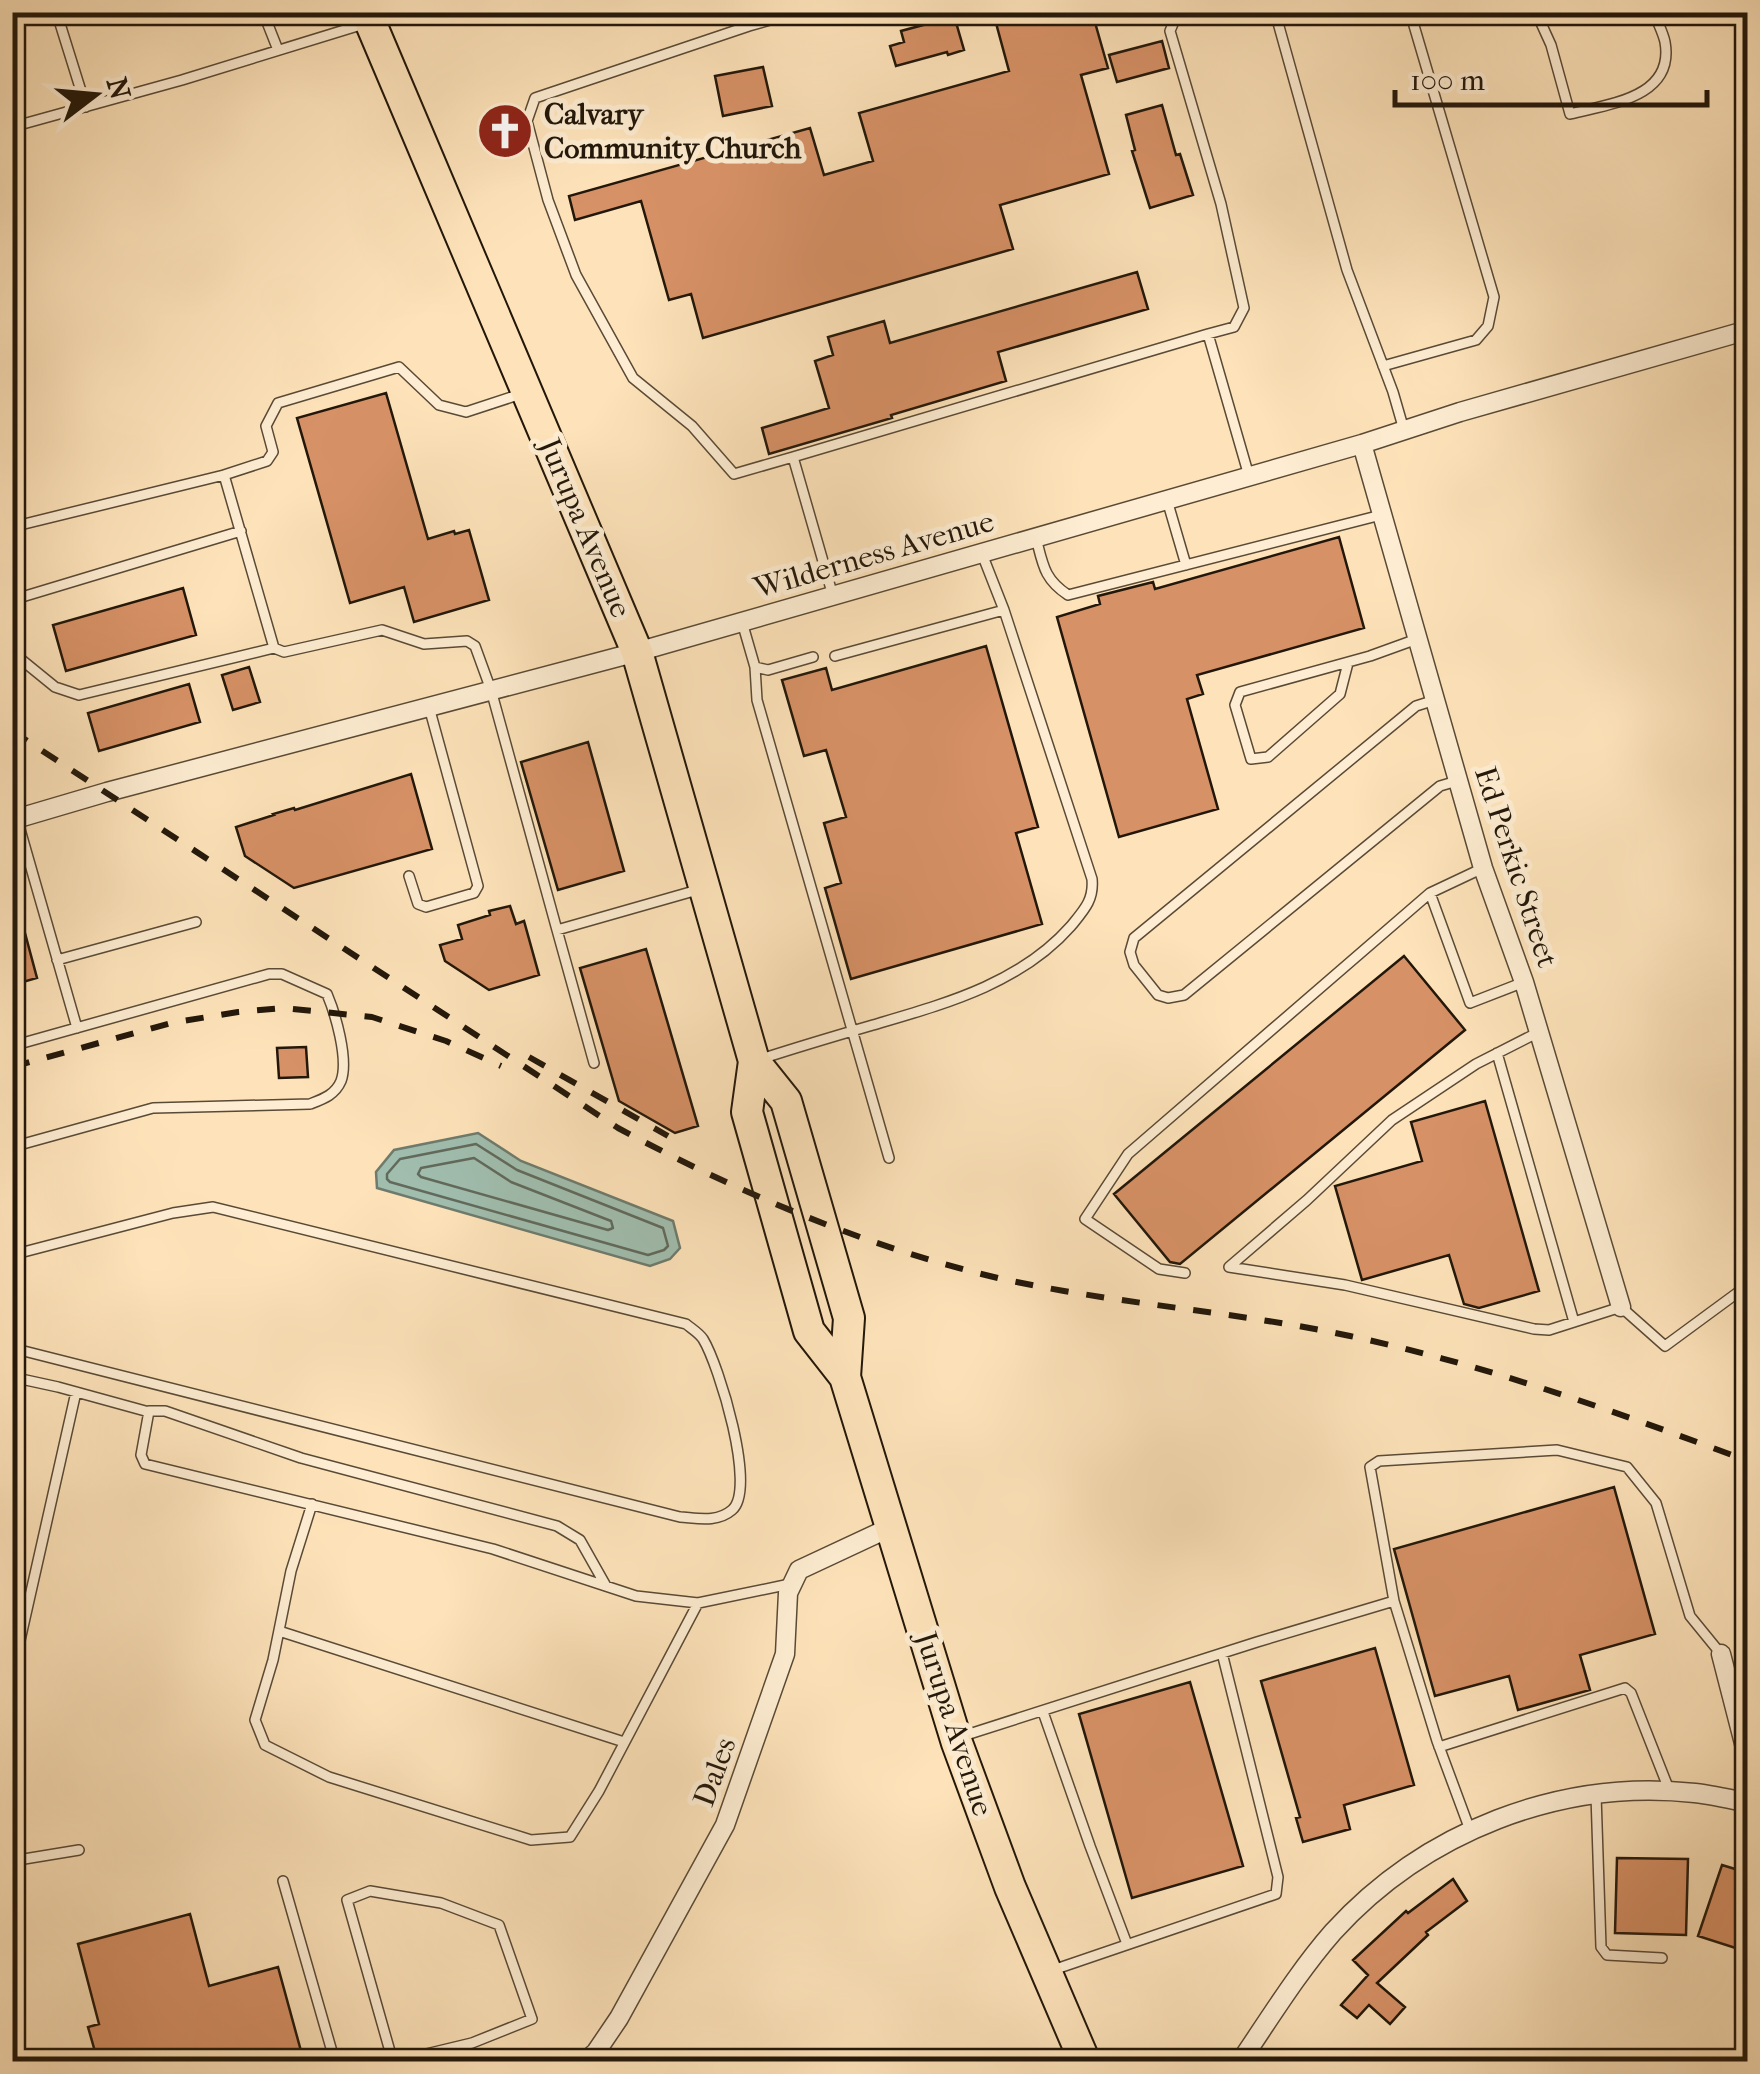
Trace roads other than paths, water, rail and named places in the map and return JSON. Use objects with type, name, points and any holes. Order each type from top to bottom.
[{"type":"main road","name":"Jurupa Avenue","points":[[368,17],[637,652],[754,1061],[786,1101],[848,1318],[845,1377],[956,1738],[1010,1887],[1085,2062]]},
{"type":"main road","name":"Jurupa Avenue","points":[[754,1061],[747,1112],[808,1331],[845,1377]]},
{"type":"street","name":"Wilderness Avenue","points":[[14,819],[637,652],[1748,330]]},
{"type":"street","name":"Ed Perkic Street","points":[[1362,444],[1483,868],[1524,982],[1621,1306]]},
{"type":"street","points":[[793,1583],[799,1570],[891,1526]]},
{"type":"street","name":"Dales","points":[[586,2062],[619,2018],[725,1825],[786,1654],[788,1593],[793,1583]]},
{"type":"street","points":[[1721,1654],[1740,1697],[1748,1759]]},
{"type":"street","points":[[1240,2062],[1303,1970],[1367,1898],[1425,1854],[1470,1830],[1534,1807],[1596,1795],[1695,1793],[1748,1802]]},
{"type":"lane","points":[[54,12],[58,14],[86,107]]},
{"type":"lane","points":[[263,12],[278,50]]},
{"type":"lane","points":[[12,127],[278,50],[368,17],[403,12]]},
{"type":"lane","points":[[798,12],[535,98],[527,121],[548,200],[576,275],[633,378],[692,426],[734,474],[1234,327],[1244,308],[1221,204],[1170,31],[1178,12]]},
{"type":"lane","points":[[1275,12],[1347,270],[1404,430]]},
{"type":"lane","points":[[1383,366],[1476,340],[1488,326],[1494,297],[1410,12]]},
{"type":"lane","points":[[1536,12],[1570,114],[1628,99],[1645,92],[1657,80],[1664,62],[1665,42],[1654,12]]},
{"type":"lane","points":[[1208,334],[1250,476]]},
{"type":"lane","points":[[12,527],[266,462],[273,452],[266,426],[278,402],[399,367],[439,405],[466,412],[528,392]]},
{"type":"lane","points":[[794,457],[833,596]]},
{"type":"lane","points":[[224,475],[274,648]]},
{"type":"lane","points":[[1166,500],[1186,565]]},
{"type":"lane","points":[[1036,538],[1045,574],[1068,595],[1382,514]]},
{"type":"lane","points":[[12,600],[240,532]]},
{"type":"lane","points":[[754,1061],[954,1001],[1027,966],[1059,940],[1089,905],[1092,879],[982,553]]},
{"type":"lane","points":[[835,656],[1004,610]]},
{"type":"lane","points":[[742,622],[755,668],[757,700],[889,1158]]},
{"type":"lane","points":[[12,652],[54,688],[80,695],[274,648],[284,652],[382,630],[424,644],[466,641],[475,646],[594,1063]]},
{"type":"lane","points":[[1348,662],[1340,694],[1268,757],[1251,760],[1236,705],[1240,692],[1417,639]]},
{"type":"lane","points":[[755,668],[768,670],[813,657]]},
{"type":"lane","points":[[1435,700],[1416,706],[1134,938],[1130,952],[1134,965],[1158,996],[1184,996],[1440,786],[1458,781]]},
{"type":"lane","points":[[409,876],[418,904],[426,907],[474,893],[478,886],[429,706]]},
{"type":"lane","points":[[14,819],[77,1028]]},
{"type":"lane","points":[[1185,1273],[1159,1269],[1085,1219],[1128,1154],[1430,893],[1483,868]]},
{"type":"lane","points":[[557,930],[704,888]]},
{"type":"lane","points":[[1430,893],[1470,1004],[1524,982]]},
{"type":"lane","points":[[57,960],[196,922]]},
{"type":"lane","points":[[12,1046],[269,974],[282,974],[326,994],[335,1013],[343,1062],[341,1081],[328,1097],[310,1104],[154,1108],[12,1147]]},
{"type":"lane","points":[[1539,1032],[1476,1064],[1392,1120],[1229,1266],[1345,1285],[1534,1329],[1549,1330],[1621,1306],[1665,1346],[1748,1285]]},
{"type":"lane","points":[[1498,1053],[1574,1322]]},
{"type":"lane","points":[[12,1255],[173,1213],[213,1207],[686,1324],[702,1337],[723,1388],[742,1470],[738,1500],[733,1510],[712,1520],[680,1516],[12,1348]]},
{"type":"lane","points":[[12,1378],[149,1412],[165,1411],[301,1458],[557,1526],[580,1540],[606,1586]]},
{"type":"lane","points":[[12,1676],[76,1392]]},
{"type":"lane","points":[[149,1412],[141,1455],[145,1464],[492,1548],[636,1596],[698,1602],[793,1583]]},
{"type":"lane","points":[[1470,1830],[1439,1747],[1394,1601],[1370,1467],[1379,1460],[1557,1450],[1627,1467],[1656,1502],[1690,1616],[1721,1654]]},
{"type":"lane","points":[[312,1504],[291,1571],[256,1720],[265,1745],[328,1777],[530,1840],[570,1837],[698,1602]]},
{"type":"lane","points":[[956,1738],[1394,1601]]},
{"type":"lane","points":[[278,1631],[624,1742]]},
{"type":"lane","points":[[1046,1972],[1276,1894],[1278,1877],[1222,1654]]},
{"type":"lane","points":[[1439,1747],[1625,1688],[1670,1792]]},
{"type":"lane","points":[[1043,1712],[1127,1944]]},
{"type":"lane","points":[[1596,1795],[1601,1947],[1608,1954],[1662,1958]]},
{"type":"lane","points":[[12,1862],[78,1850]]},
{"type":"lane","points":[[283,1881],[335,2062]]},
{"type":"lane","points":[[370,1891],[441,1904],[499,1926],[532,2019],[472,2042],[394,2062],[347,1900],[370,1891]]},
{"type":"water","points":[[478,1133],[521,1161],[673,1221],[680,1248],[670,1259],[650,1266],[377,1188],[376,1172],[394,1150]]},
{"type":"railway","points":[[12,731],[618,1128],[803,1215],[900,1250],[998,1278],[1085,1295],[1306,1327],[1451,1361],[1551,1391],[1748,1461]]},
{"type":"railway","points":[[12,1067],[171,1023],[284,1008],[372,1017],[446,1041],[501,1066]]},
{"type":"railway","points":[[529,1057],[668,1136]]},
{"type":"place","name":"Calvary Community Church","points":[[505,131]]}]
